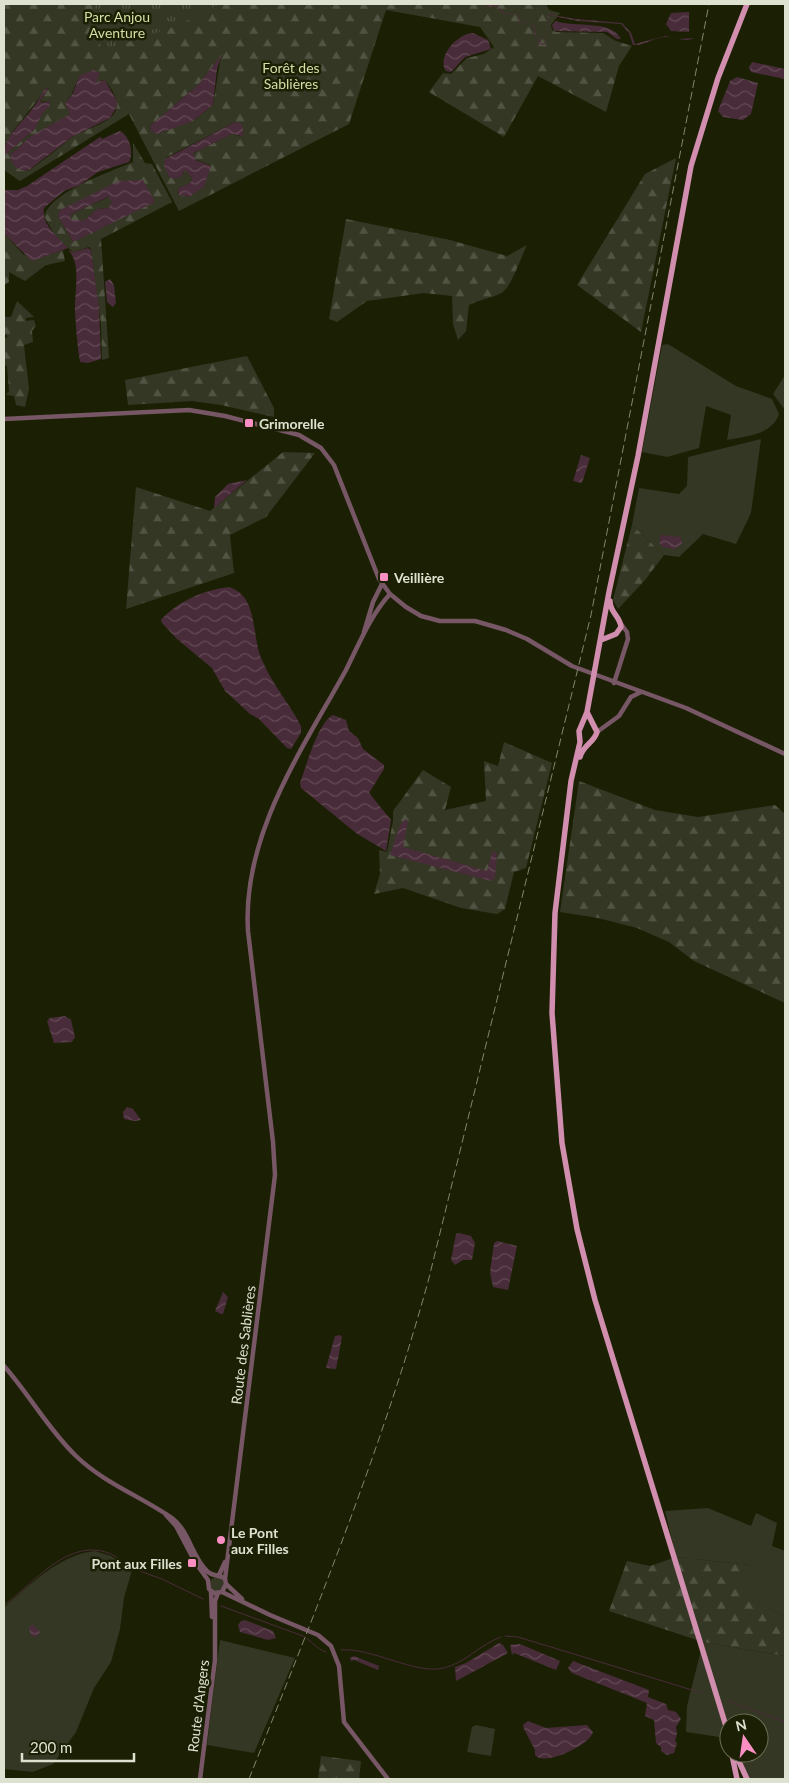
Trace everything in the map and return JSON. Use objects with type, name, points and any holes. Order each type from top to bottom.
[{"type":"main road","points":[[601,640],[620,630],[621,624],[610,602],[691,166],[718,78],[747,4]]},
{"type":"main road","points":[[619,550],[569,796],[556,901],[552,985],[558,1110],[567,1176],[580,1244],[595,1300],[721,1713]]},
{"type":"main road","points":[[604,623],[610,617],[616,617]]},
{"type":"main road","points":[[604,623],[605,631],[613,634]]},
{"type":"main road","points":[[569,796],[582,751],[595,738],[597,732],[587,712]]},
{"type":"main road","points":[[582,726],[593,725]]},
{"type":"main road","points":[[580,736],[584,740],[590,741]]},
{"type":"main road","points":[[735,1763],[737,1779]]},
{"type":"main road","points":[[739,1763],[747,1779]]},
{"type":"street","points":[[4,419],[101,414],[205,412],[278,428],[315,443],[334,465],[383,586],[410,610],[434,620],[475,621],[506,630],[572,666],[686,708],[785,754]]},
{"type":"street","points":[[363,636],[373,602],[383,586]]},
{"type":"street","points":[[363,636],[390,594]]},
{"type":"street","points":[[614,683],[626,641],[627,632],[621,624]]},
{"type":"street","points":[[613,634],[626,641]]},
{"type":"street","name":"Route des Sablières","points":[[225,1582],[274,1186],[273,1142],[248,931],[248,907],[252,872],[258,850],[283,784],[363,636]]},
{"type":"street","points":[[623,686],[631,697]]},
{"type":"street","points":[[597,732],[619,716],[631,697],[641,692]]},
{"type":"street","points":[[593,725],[603,726]]},
{"type":"street","points":[[4,1366],[58,1436],[80,1460],[104,1479],[166,1515],[181,1527],[201,1563],[251,1606]]},
{"type":"street","points":[[166,1515],[180,1533],[195,1562],[208,1580],[211,1592],[220,1592],[318,1635],[331,1646],[339,1666],[344,1722],[388,1779]]},
{"type":"street","name":"Route des Sablières","points":[[217,1575],[228,1551]]},
{"type":"street","points":[[208,1580],[217,1575]]},
{"type":"street","points":[[220,1592],[225,1582]]},
{"type":"street","name":"Route d'Angers","points":[[211,1592],[216,1636]]},
{"type":"street","name":"Route d'Angers","points":[[200,1779],[216,1636],[215,1602],[220,1592]]},
{"type":"green space","name":"Forêt des Sablières","points":[[4,4],[546,4],[549,10],[560,13],[551,25],[552,30],[556,32],[603,33],[616,41],[632,46],[619,66],[606,112],[538,76],[504,137],[429,92],[443,73],[451,74],[467,58],[484,54],[494,47],[480,27],[386,10],[349,124],[179,211],[129,114],[20,181],[4,170],[4,156],[33,131],[50,104],[49,101],[40,102],[49,88],[47,88],[13,131],[4,148]],"holes":[[[221,56],[213,105],[196,119],[157,134],[151,131],[150,126],[198,85]],[[79,76],[96,83],[102,80],[112,90],[116,101],[116,110],[105,122],[71,138],[28,171],[18,168],[11,160],[12,153],[31,136],[71,114],[65,103],[72,93]],[[235,122],[243,127],[240,136],[232,134],[193,153],[195,159],[210,165],[204,187],[188,197],[178,194],[177,189],[191,182],[192,178],[185,170],[180,178],[170,178],[167,157]]]},
{"type":"green space","name":"Parc Anjou Aventure","points":[[94,4],[220,4],[176,26],[102,51],[96,32]]},
{"type":"green space","points":[[133,143],[145,163],[152,164],[172,202],[101,239],[109,358],[102,360],[101,324],[91,249],[89,247],[73,252],[57,239],[44,216],[49,207],[58,198],[83,183],[133,162]],"holes":[[[143,180],[73,242],[58,216]]]},
{"type":"green space","points":[[676,158],[641,332],[577,285],[645,174]]},
{"type":"green space","points":[[109,197],[113,202],[108,208],[97,209],[85,220],[71,220],[71,214]]},
{"type":"green space","points":[[346,219],[450,240],[507,256],[527,245],[513,277],[503,292],[469,305],[466,331],[458,340],[453,324],[452,296],[424,293],[367,301],[337,322],[329,319]]},
{"type":"green space","points":[[4,234],[24,255],[51,254],[63,250],[65,261],[46,265],[25,281],[9,272],[9,282],[4,285]]},
{"type":"green space","points":[[17,301],[34,317],[26,318],[26,321],[34,320],[36,326],[32,331],[33,342],[24,345],[29,389],[25,407],[16,405],[14,396],[6,395],[9,391],[7,366],[4,365],[4,340],[8,336],[4,334],[4,317],[11,317]]},
{"type":"green space","points":[[668,344],[736,386],[772,399],[779,414],[776,421],[758,433],[727,440],[731,415],[706,406],[699,448],[667,457],[642,452],[662,345]]},
{"type":"green space","points":[[247,356],[274,408],[274,417],[221,405],[192,401],[128,405],[125,380]]},
{"type":"green space","points":[[785,375],[785,410],[773,394]]},
{"type":"green space","points":[[761,439],[751,513],[736,544],[703,534],[679,557],[664,555],[632,525],[639,488],[679,494],[687,486],[688,457]]},
{"type":"green space","points":[[283,452],[315,453],[266,517],[230,535],[234,573],[126,609],[136,487],[210,511]]},
{"type":"green space","points":[[632,525],[664,555],[645,580],[618,609],[613,600]]},
{"type":"green space","points":[[504,742],[552,763],[526,868],[514,872],[505,909],[497,914],[461,908],[403,888],[374,894],[380,874],[379,850],[387,852],[393,811],[423,770],[451,787],[445,810],[486,801],[484,761],[498,766]]},
{"type":"green space","points":[[579,781],[655,810],[698,817],[775,805],[785,814],[785,1003],[694,961],[669,942],[637,928],[598,918],[560,912]]},
{"type":"green space","points":[[708,1508],[751,1526],[756,1513],[777,1523],[772,1546],[785,1551],[785,1616],[739,1594],[750,1565],[676,1557],[665,1511]]},
{"type":"green space","points":[[95,1551],[111,1556],[132,1570],[124,1598],[120,1629],[111,1662],[94,1688],[76,1732],[53,1764],[33,1772],[4,1769],[4,1607],[57,1564],[69,1558]]},
{"type":"green space","points":[[676,1557],[750,1565],[740,1594],[785,1616],[785,1656],[703,1642],[609,1611],[627,1561],[650,1566]]},
{"type":"green space","points":[[217,1577],[222,1579],[224,1584],[222,1589],[217,1591],[212,1589],[210,1584],[212,1579]]},
{"type":"green space","points":[[220,1640],[295,1658],[254,1753],[207,1745]]},
{"type":"green space","points":[[703,1642],[785,1656],[785,1779],[749,1778],[742,1763],[769,1763],[769,1713],[719,1713],[719,1737],[686,1732],[687,1706]]},
{"type":"green space","points":[[476,1725],[495,1729],[491,1756],[467,1752],[472,1727]]},
{"type":"green space","points":[[321,1756],[361,1761],[359,1779],[318,1779]]},
{"type":"water","points":[[482,4],[498,5],[503,12],[520,16],[518,20],[522,25],[517,20],[519,16],[502,13],[498,6],[489,7]]},
{"type":"water","points":[[689,12],[689,32],[671,31],[666,24],[671,13]]},
{"type":"water","points":[[548,14],[575,19],[622,23],[631,33],[635,44],[656,38],[642,44],[633,45],[629,33],[621,24],[578,21],[549,15],[545,44],[540,45],[538,43],[539,38],[535,37],[533,24],[529,25],[534,23],[536,37],[540,38],[540,44],[541,42],[544,44]]},
{"type":"water","points":[[556,21],[601,26],[616,33],[621,39],[617,39],[607,32],[554,31],[552,25]]},
{"type":"water","points":[[473,33],[488,40],[491,49],[465,57],[451,72],[446,71],[444,59],[450,47],[461,37]]},
{"type":"water","points":[[222,54],[217,69],[213,105],[193,121],[157,134],[151,131],[150,126],[198,85]]},
{"type":"water","points":[[752,62],[785,69],[785,79],[751,72],[749,67]]},
{"type":"water","points":[[93,70],[100,73],[96,82],[105,80],[117,101],[116,108],[110,118],[72,137],[29,170],[18,169],[13,164],[11,154],[31,136],[70,114],[65,103],[73,93],[79,76]]},
{"type":"water","points":[[737,77],[758,83],[751,114],[743,120],[723,117],[718,111],[730,81]]},
{"type":"water","points":[[49,88],[40,101],[42,103],[49,101],[50,105],[42,114],[35,129],[4,156],[10,136],[34,107],[45,89]]},
{"type":"water","points":[[235,122],[240,123],[243,127],[243,136],[232,134],[193,153],[196,160],[211,166],[204,187],[189,197],[179,195],[177,189],[191,182],[192,178],[185,170],[180,178],[170,178],[164,166],[165,159]]},
{"type":"water","points":[[120,131],[129,141],[131,154],[129,162],[98,172],[80,185],[64,191],[44,208],[45,220],[48,225],[68,248],[32,261],[4,234],[4,190],[18,190],[27,186],[100,137],[102,139]]},
{"type":"water","points":[[143,180],[155,202],[73,242],[58,216],[60,210],[119,181]],"holes":[[[108,197],[112,202],[108,208],[97,209],[85,220],[71,220],[71,214]]]},
{"type":"water","points":[[88,248],[91,250],[99,307],[101,359],[88,363],[80,362],[75,311],[76,271],[75,263],[68,250],[73,252]]},
{"type":"water","points":[[110,279],[114,285],[116,303],[113,307],[107,302],[105,282]]},
{"type":"water","points":[[581,455],[590,458],[582,483],[573,481]]},
{"type":"water","points":[[247,480],[214,508],[215,497],[228,484]]},
{"type":"water","points":[[661,535],[681,537],[682,544],[674,549],[662,547],[659,542]]},
{"type":"water","points":[[229,587],[239,592],[250,608],[262,660],[301,726],[301,733],[291,749],[287,748],[259,719],[250,714],[225,691],[212,668],[177,639],[162,623],[161,620],[168,613],[183,602],[210,591]]},
{"type":"water","points":[[333,715],[346,720],[349,731],[358,738],[363,749],[384,765],[384,769],[369,793],[391,820],[386,851],[356,833],[301,788],[300,783],[318,735],[322,726]]},
{"type":"water","points":[[406,819],[408,821],[403,847],[487,871],[492,852],[494,851],[497,854],[495,878],[491,881],[390,855],[400,825]]},
{"type":"water","points":[[65,1016],[71,1020],[75,1037],[72,1042],[54,1043],[47,1021],[50,1018]]},
{"type":"water","points":[[127,1107],[133,1109],[141,1120],[124,1119],[123,1112]]},
{"type":"water","points":[[456,1234],[471,1236],[475,1243],[472,1260],[463,1260],[455,1265],[451,1260]]},
{"type":"water","points":[[497,1241],[517,1246],[508,1290],[493,1287],[490,1272],[494,1243]]},
{"type":"water","points":[[223,1292],[228,1297],[223,1314],[221,1314],[215,1311]]},
{"type":"water","points":[[340,1335],[342,1337],[336,1369],[326,1368],[335,1336]]},
{"type":"water","points":[[245,1620],[273,1631],[276,1638],[268,1640],[240,1632],[238,1625],[241,1621]]},
{"type":"water","points":[[32,1624],[40,1632],[36,1638],[30,1634],[29,1628]]},
{"type":"water","points":[[499,1643],[503,1645],[508,1653],[456,1681],[455,1667],[466,1663]]},
{"type":"water","points":[[520,1644],[560,1661],[556,1670],[514,1653],[512,1655],[510,1645]]},
{"type":"water","points":[[354,1656],[379,1666],[378,1670],[354,1660],[351,1661],[350,1658]]},
{"type":"water","points":[[573,1661],[649,1690],[648,1697],[666,1704],[668,1710],[676,1712],[681,1719],[676,1727],[675,1741],[677,1743],[674,1753],[667,1755],[661,1751],[661,1747],[656,1743],[654,1720],[645,1716],[647,1703],[572,1673],[568,1668]]},
{"type":"water","points":[[528,1721],[546,1728],[587,1725],[593,1732],[584,1743],[566,1753],[540,1758],[535,1755],[535,1750],[524,1729],[523,1725]]},
{"type":"waterway","points":[[4,1605],[53,1565],[80,1551],[95,1550],[111,1554],[130,1568]]},
{"type":"waterway","points":[[137,1570],[162,1579],[203,1599]]},
{"type":"waterway","points":[[221,1606],[303,1636],[319,1649],[326,1652]]},
{"type":"waterway","points":[[505,1636],[518,1637],[702,1693]]},
{"type":"waterway","points":[[341,1650],[353,1650],[407,1665],[432,1669],[452,1666],[501,1637]]},
{"type":"waterway","points":[[728,1701],[785,1722]]},
{"type":"railway","points":[[249,1779],[369,1469],[429,1278],[591,615],[709,4]]},
{"type":"place","name":"Grimorelle","points":[[249,423]]},
{"type":"place","name":"Veillière","points":[[384,577]]},
{"type":"place","name":"Le Pont aux Filles","points":[[221,1540]]},
{"type":"place","name":"Pont aux Filles","points":[[192,1563]]}]
